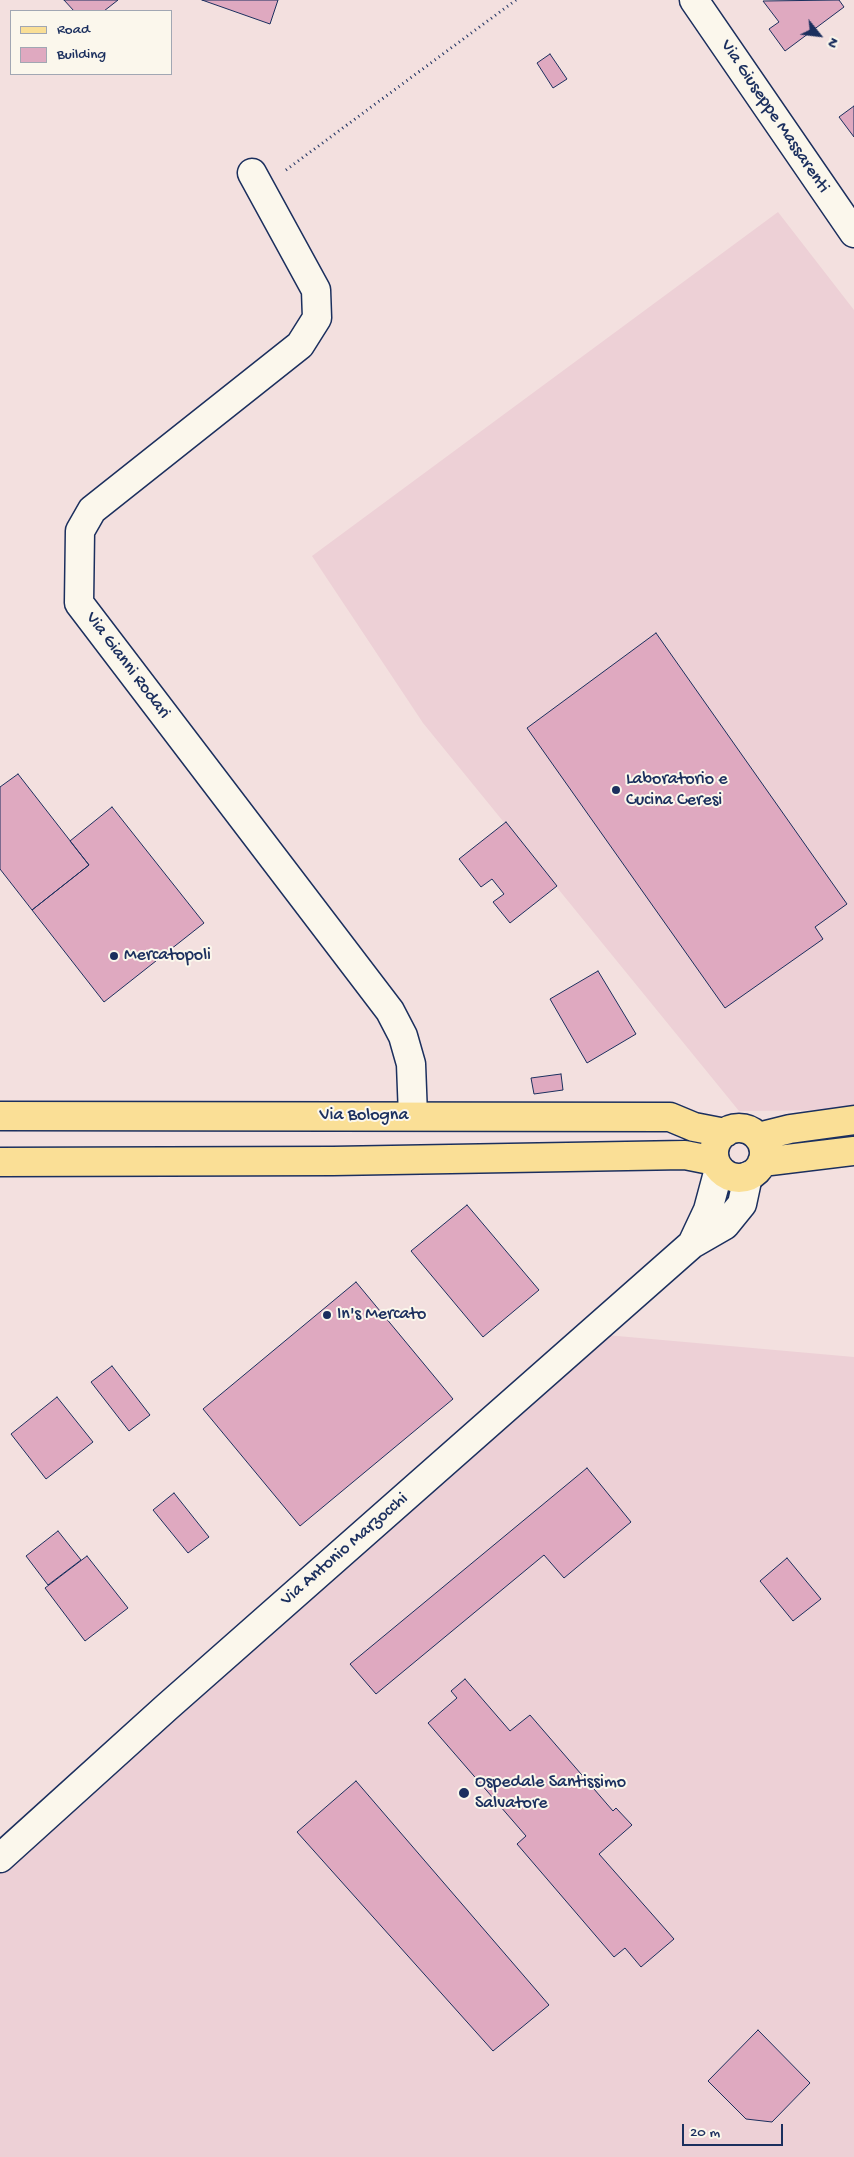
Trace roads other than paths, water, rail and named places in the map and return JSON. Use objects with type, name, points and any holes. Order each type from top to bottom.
[{"type":"main road","name":"Via Bologna","points":[[0,1116],[670,1117],[694,1127],[725,1132],[735,1128],[744,1128],[756,1158]]},
{"type":"main road","name":"Via Bologna","points":[[0,1162],[332,1161],[685,1156],[717,1165],[733,1178],[741,1179],[756,1158],[790,1129],[854,1120]]},
{"type":"main road","points":[[717,1165],[715,1144],[725,1132]]},
{"type":"main road","name":"Via Bologna","points":[[756,1158],[854,1152]]},
{"type":"street","name":"Via Giuseppe Massarenti","points":[[694,0],[854,233]]},
{"type":"street","name":"Via Gianni Rodari","points":[[256,181],[316,290],[317,318],[300,345],[92,510],[80,531],[79,602],[390,1011],[403,1036],[411,1064],[412,1116]]},
{"type":"street","name":"Via Antonio Marzocchi","points":[[0,1858],[167,1707],[692,1244],[725,1225],[742,1204],[756,1158]]},
{"type":"street","name":"Via Antonio Marzocchi","points":[[692,1244],[708,1210],[717,1165]]},
{"type":"place","name":"Laboratorio e Cucina Ceresi","points":[[616,790]]},
{"type":"place","name":"Mercatopoli","points":[[114,956]]},
{"type":"place","name":"In's Mercato","points":[[327,1315]]},
{"type":"place","name":"Ospedale Santissimo Salvatore","points":[[464,1793]]}]
